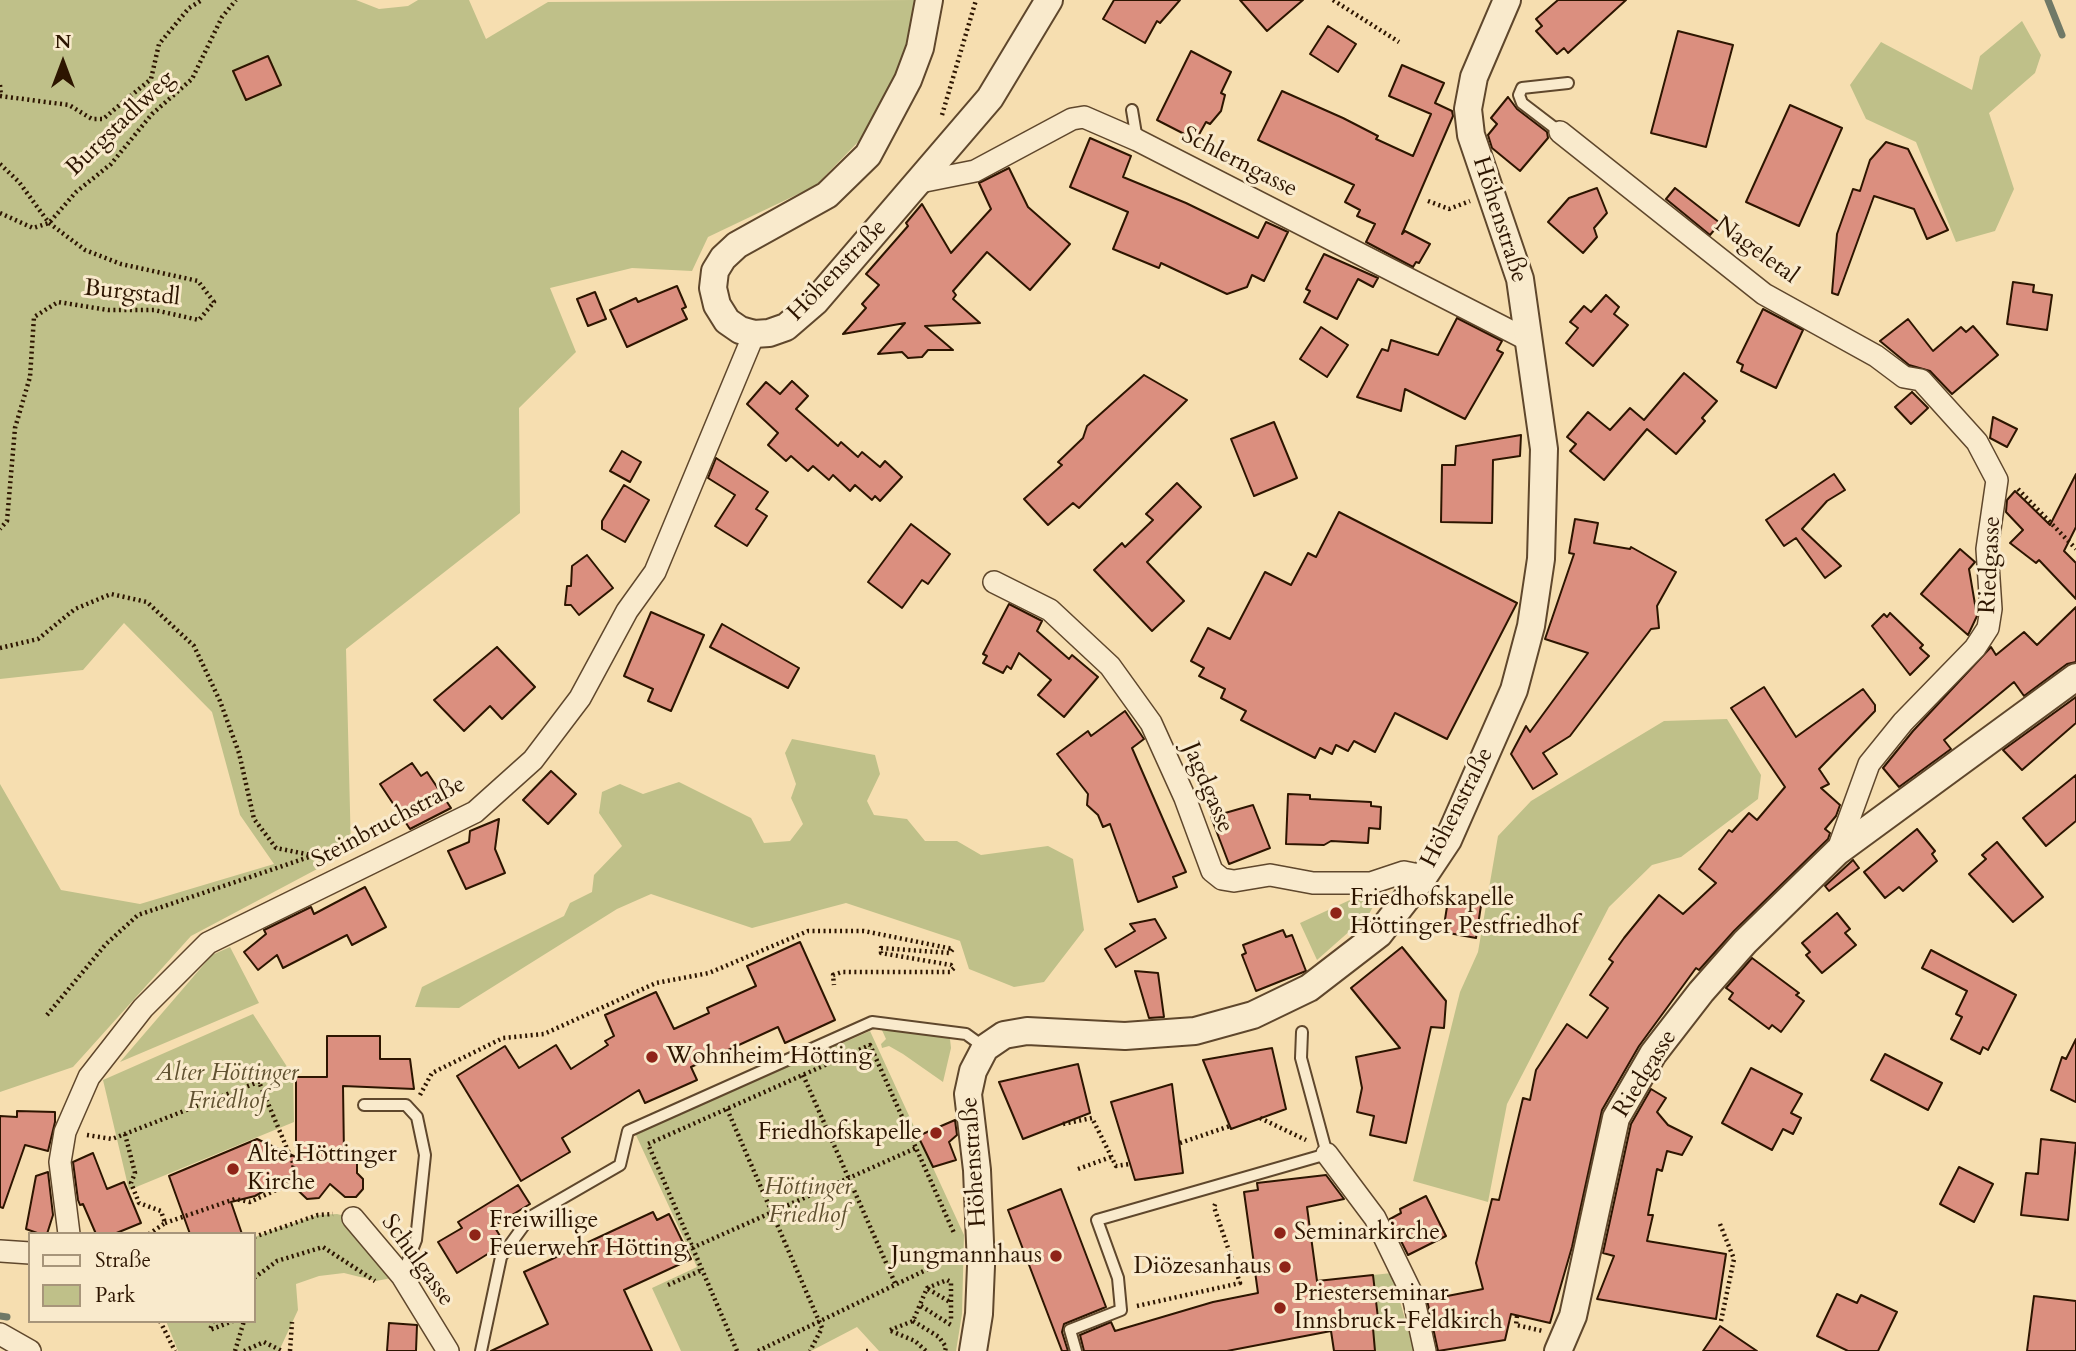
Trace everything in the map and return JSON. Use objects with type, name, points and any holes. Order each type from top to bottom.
[{"type":"street","points":[[754,334],[727,321],[717,305],[713,288],[715,271],[723,258],[737,245],[812,206],[841,184],[868,155],[911,72],[920,48],[929,0]]},
{"type":"street","name":"Höhenstraße","points":[[754,334],[769,333],[798,318],[920,182],[1004,78],[1049,0]]},
{"type":"street","name":"Höhenstraße","points":[[973,1351],[980,1303],[981,1266],[977,1170],[968,1094],[973,1071],[985,1048],[1004,1035],[1027,1031],[1150,1036],[1195,1031],[1253,1015],[1294,997],[1345,963],[1380,934],[1424,876],[1447,839],[1476,780],[1514,690],[1531,626],[1541,559],[1545,470],[1516,265],[1468,120],[1468,99],[1474,77],[1507,0]]},
{"type":"street","name":"Schlerngasse","points":[[920,182],[975,171],[1072,119],[1084,117],[1138,141],[1528,340]]},
{"type":"street","name":"Nageletal","points":[[1559,132],[1764,294],[1876,356],[1904,377],[1922,380],[1977,442],[2006,483]]},
{"type":"street","name":"Steinbruchstraße","points":[[69,1232],[60,1162],[65,1132],[89,1077],[143,1008],[208,943],[475,812],[533,760],[580,698],[627,611],[655,572],[754,334]]},
{"type":"street","name":"Riedgasse","points":[[1837,852],[1869,764],[1903,722],[1975,648],[1988,628],[1991,609],[1987,548],[2006,483]]},
{"type":"street","name":"Jagdgasse","points":[[994,582],[1049,610],[1110,666],[1151,723],[1185,797],[1212,871],[1222,879],[1234,881],[1270,875],[1313,883],[1371,883],[1404,872],[1424,876]]},
{"type":"street","name":"Riedgasse","points":[[1561,1344],[1573,1316],[1616,1118],[1654,1054],[1701,992],[1745,942],[1837,852],[2076,677]]},
{"type":"street","points":[[1327,1154],[1376,1219],[1413,1296],[1425,1351]]},
{"type":"street","name":"Schulgasse","points":[[353,1219],[402,1276],[448,1351]]},
{"type":"street","points":[[0,1251],[28,1253]]},
{"type":"street","points":[[0,1334],[30,1351]]},
{"type":"lane","name":"Nageletal","points":[[1559,132],[1522,103],[1519,95],[1522,88],[1568,83]]},
{"type":"lane","points":[[1132,110],[1138,141]]},
{"type":"lane","points":[[481,1351],[501,1257],[530,1217],[620,1165],[628,1131],[872,1022],[966,1034],[985,1048]]},
{"type":"lane","points":[[1076,1351],[1070,1331],[1121,1310],[1118,1278],[1097,1220],[1327,1154],[1301,1058],[1302,1032]]},
{"type":"lane","points":[[364,1105],[406,1105],[417,1116],[425,1155],[416,1240],[402,1276]]},
{"type":"path","points":[[0,85],[1,96],[69,105],[92,119],[103,120],[151,79],[159,44],[189,8],[202,0]]},
{"type":"path","name":"Burgstadlweg","points":[[49,223],[76,192],[111,164],[152,114],[192,79],[222,17],[236,0]]},
{"type":"path","points":[[941,120],[975,0]]},
{"type":"path","points":[[1333,0],[1399,42]]},
{"type":"path","name":"Burgstadl","points":[[0,164],[19,182],[49,223],[85,250],[109,260],[198,281],[214,302],[199,320],[154,310],[108,310],[58,302],[34,317],[30,377],[15,428],[7,521],[0,529]]},
{"type":"path","points":[[0,214],[33,228],[49,223]]},
{"type":"path","points":[[2006,483],[2076,549]]},
{"type":"path","points":[[0,648],[38,639],[75,609],[111,594],[148,602],[194,646],[220,701],[239,753],[254,818],[276,848],[366,867]]},
{"type":"path","points":[[47,1015],[106,944],[138,915],[313,855]]},
{"type":"path","points":[[417,1116],[420,1095],[427,1078],[503,1038],[544,1034],[656,983],[709,973],[808,931],[864,931],[953,949],[950,953],[881,948],[881,953],[951,965],[954,968],[950,972],[842,972],[834,975],[834,985]]},
{"type":"path","points":[[737,1351],[648,1144],[870,1045],[957,1239]]},
{"type":"path","points":[[803,1074],[895,1283]]},
{"type":"path","points":[[65,1132],[112,1139],[271,1077]]},
{"type":"path","points":[[152,1232],[165,1223],[235,1199],[250,1202],[287,1185],[294,1165],[260,1082]]},
{"type":"path","points":[[727,1109],[820,1322],[822,1328],[810,1351]]},
{"type":"path","points":[[1063,1124],[1092,1118],[1116,1166],[1130,1164]]},
{"type":"path","points":[[1259,1118],[1299,1136],[1327,1154]]},
{"type":"path","points":[[1180,1143],[1230,1126]]},
{"type":"path","points":[[125,1134],[135,1173],[131,1183],[139,1203],[161,1211],[165,1223]]},
{"type":"path","points":[[692,1248],[916,1148]]},
{"type":"path","points":[[1078,1169],[1111,1157]]},
{"type":"path","points":[[1121,1310],[1240,1283],[1214,1207],[1217,1199],[1213,1188]]},
{"type":"path","name":"Schulgasse","points":[[256,1236],[318,1214],[337,1214],[353,1219]]},
{"type":"path","points":[[1720,1224],[1734,1259],[1721,1321]]},
{"type":"path","points":[[256,1277],[277,1261],[323,1247],[376,1281],[402,1276]]},
{"type":"path","points":[[758,1351],[895,1283],[957,1256],[957,1248]]},
{"type":"path","points":[[668,1284],[702,1270]]},
{"type":"path","points":[[926,1351],[915,1341],[890,1331],[913,1321],[927,1289],[947,1280],[951,1282],[951,1323],[946,1349]]},
{"type":"path","points":[[927,1289],[951,1303]]},
{"type":"path","points":[[921,1306],[951,1323]]},
{"type":"path","points":[[1517,1316],[1516,1325],[1561,1344]]},
{"type":"path","points":[[913,1321],[939,1338],[946,1349]]},
{"type":"path","points":[[290,1351],[292,1322]]},
{"type":"path","points":[[161,1323],[176,1351]]},
{"type":"path","points":[[212,1323],[210,1330],[228,1323]]},
{"type":"path","points":[[235,1351],[243,1323]]},
{"type":"path","points":[[244,1351],[264,1342],[282,1351]]},
{"type":"green space","points":[[0,0],[356,0],[379,9],[408,6],[418,0],[469,0],[486,39],[548,2],[914,0],[914,19],[897,79],[858,142],[815,186],[708,237],[692,271],[632,268],[550,288],[576,352],[519,408],[520,513],[346,649],[351,851],[191,936],[73,1067],[0,1092],[0,784],[61,890],[140,904],[274,864],[240,815],[212,712],[124,623],[83,670],[0,679]]},
{"type":"green space","points":[[2022,21],[2041,55],[2035,73],[1989,113],[2014,189],[1995,231],[1956,242],[1916,142],[1866,119],[1850,85],[1881,42],[1972,90],[1980,56]]},
{"type":"green space","points":[[1727,719],[1761,775],[1758,799],[1681,857],[1652,865],[1609,907],[1507,1104],[1488,1202],[1413,1181],[1460,992],[1478,952],[1498,836],[1531,801],[1664,721]]},
{"type":"green space","points":[[792,739],[875,755],[880,774],[867,801],[874,815],[907,819],[925,841],[957,841],[981,855],[1048,846],[1073,859],[1084,930],[1044,982],[1014,987],[969,969],[960,941],[846,903],[752,928],[651,894],[617,909],[459,1008],[415,1007],[422,987],[564,916],[570,903],[592,892],[594,875],[622,846],[599,813],[602,792],[620,784],[643,794],[679,782],[751,818],[764,843],[790,841],[803,824],[791,798],[796,784],[785,753]]},
{"type":"green space","points":[[1363,894],[1374,905],[1369,914],[1317,960],[1300,923]]},
{"type":"green space","points":[[230,947],[259,1003],[120,1062],[212,955]]},
{"type":"green space","name":"Alter Höttinger Friedhof","points":[[253,1014],[293,1076],[294,1122],[129,1190],[103,1080]]},
{"type":"green space","points":[[881,1028],[942,1035],[950,1039],[951,1048],[943,1082],[889,1046],[882,1048],[881,1044],[886,1039]]},
{"type":"green space","name":"Höttinger Friedhof","points":[[870,1031],[964,1235],[962,1314],[956,1351],[879,1351],[857,1327],[811,1351],[681,1351],[652,1288],[697,1267],[635,1133]]},
{"type":"green space","points":[[337,1214],[353,1218],[402,1276],[376,1281],[344,1273],[319,1276],[296,1284],[298,1310],[279,1351],[178,1351],[167,1323],[256,1323],[256,1236],[318,1215]]},
{"type":"green space","points":[[1392,1273],[1414,1351],[1375,1351],[1373,1328],[1379,1327],[1373,1275]]},
{"type":"building","points":[[1114,0],[1180,0],[1160,23],[1157,21],[1145,43],[1103,19]]},
{"type":"building","points":[[1240,0],[1303,0],[1267,31]]},
{"type":"building","points":[[1558,0],[1626,0],[1568,53],[1564,48],[1557,54],[1536,31],[1542,26],[1536,19]]},
{"type":"building","points":[[1328,26],[1356,44],[1338,72],[1310,54]]},
{"type":"building","points":[[1678,31],[1733,45],[1706,147],[1651,133]]},
{"type":"building","points":[[1191,51],[1231,72],[1221,93],[1225,95],[1221,111],[1210,124],[1206,122],[1196,140],[1157,120]]},
{"type":"building","points":[[268,56],[281,85],[246,100],[233,71]]},
{"type":"building","points":[[1402,65],[1444,83],[1435,103],[1452,111],[1453,116],[1402,234],[1405,231],[1430,244],[1419,263],[1416,262],[1413,267],[1366,242],[1375,224],[1357,216],[1360,210],[1345,202],[1354,185],[1258,140],[1282,91],[1343,118],[1378,136],[1376,139],[1413,156],[1431,114],[1389,96]]},
{"type":"building","points":[[1508,97],[1517,109],[1547,132],[1548,138],[1520,171],[1492,148],[1488,135],[1497,124],[1491,118]]},
{"type":"building","points":[[1790,105],[1842,128],[1799,226],[1746,202]]},
{"type":"building","points":[[1090,138],[1131,156],[1123,177],[1186,203],[1258,238],[1266,222],[1288,232],[1264,281],[1252,275],[1247,287],[1227,294],[1161,263],[1159,268],[1113,249],[1128,212],[1070,187]]},
{"type":"building","points":[[1886,142],[1908,149],[1948,230],[1927,239],[1914,209],[1874,196],[1838,295],[1832,293],[1837,234],[1853,189],[1860,191],[1870,160]]},
{"type":"building","points":[[1009,168],[1028,207],[1070,244],[1030,290],[987,252],[953,291],[956,295],[953,299],[980,323],[925,326],[953,350],[928,350],[922,357],[908,358],[902,352],[878,354],[905,323],[843,334],[866,308],[862,304],[879,285],[866,274],[908,226],[906,223],[922,204],[951,253],[991,209],[979,183]]},
{"type":"building","points":[[1597,188],[1607,213],[1594,228],[1597,237],[1583,253],[1548,222],[1569,198]]},
{"type":"building","points":[[1675,188],[1720,223],[1710,235],[1666,199]]},
{"type":"building","points":[[1324,254],[1378,278],[1373,287],[1358,279],[1337,319],[1304,302],[1310,291],[1306,289]]},
{"type":"building","points":[[2013,282],[2034,285],[2033,292],[2052,295],[2047,330],[2007,324]]},
{"type":"building","points":[[677,286],[686,307],[682,309],[687,319],[627,347],[610,310],[636,298],[638,302]]},
{"type":"building","points":[[595,292],[606,319],[588,326],[577,299]]},
{"type":"building","points":[[1606,295],[1619,307],[1614,314],[1628,325],[1593,366],[1566,343],[1578,328],[1570,322],[1584,306],[1591,312]]},
{"type":"building","points":[[1763,309],[1803,330],[1776,388],[1741,371],[1743,365],[1737,362]]},
{"type":"building","points":[[1457,318],[1502,341],[1497,350],[1503,353],[1465,419],[1405,389],[1401,411],[1357,397],[1382,349],[1388,351],[1391,340],[1438,355]]},
{"type":"building","points":[[1908,319],[1933,351],[1961,327],[1966,332],[1973,326],[1998,355],[1952,394],[1930,371],[1909,365],[1880,341]]},
{"type":"building","points":[[1321,327],[1348,345],[1327,377],[1300,359]]},
{"type":"building","points":[[1684,373],[1717,401],[1702,418],[1705,421],[1676,454],[1647,429],[1604,480],[1570,451],[1576,444],[1567,437],[1588,412],[1610,430],[1630,408],[1644,420]]},
{"type":"building","points":[[1144,375],[1187,400],[1079,508],[1073,503],[1048,525],[1024,499],[1062,465],[1058,462],[1083,438],[1087,426]]},
{"type":"building","points":[[792,381],[808,396],[796,409],[838,446],[841,442],[858,457],[862,452],[880,467],[885,461],[902,477],[880,501],[875,496],[872,500],[855,485],[850,491],[833,475],[829,480],[813,466],[808,471],[791,456],[786,461],[768,445],[778,433],[747,404],[766,382],[780,394]]},
{"type":"building","points":[[1912,392],[1928,408],[1911,424],[1895,407]]},
{"type":"building","points":[[1993,417],[2017,429],[2007,447],[1990,438]]},
{"type":"building","points":[[1274,422],[1297,478],[1254,496],[1231,439]]},
{"type":"building","points":[[1521,435],[1520,456],[1493,460],[1492,523],[1441,522],[1442,465],[1455,465],[1456,446]]},
{"type":"building","points":[[622,451],[641,462],[630,482],[610,471]]},
{"type":"building","points":[[716,458],[768,492],[756,509],[767,516],[747,546],[715,526],[735,495],[708,478]]},
{"type":"building","points":[[1834,474],[1845,490],[1827,501],[1802,529],[1841,566],[1825,578],[1796,538],[1784,546],[1766,520]]},
{"type":"building","points":[[2076,474],[2076,527],[2064,551],[2076,563],[2076,599],[2039,560],[2036,563],[2010,543],[2023,530],[2006,512],[2007,500],[2015,491],[2050,525]]},
{"type":"building","points":[[1177,483],[1201,507],[1147,562],[1184,601],[1152,631],[1094,570],[1122,543],[1125,547],[1153,520],[1146,514]]},
{"type":"building","points":[[624,485],[649,500],[625,542],[602,529],[602,521]]},
{"type":"building","points":[[1339,512],[1517,603],[1447,739],[1395,713],[1375,752],[1354,741],[1348,751],[1336,745],[1332,754],[1320,748],[1315,758],[1241,720],[1246,711],[1221,698],[1225,689],[1199,676],[1204,668],[1191,661],[1208,628],[1230,639],[1265,572],[1291,585],[1308,553],[1316,557]]},
{"type":"building","points":[[1575,519],[1598,523],[1594,543],[1631,547],[1676,572],[1657,606],[1659,628],[1651,629],[1570,736],[1543,753],[1557,774],[1533,789],[1511,754],[1526,726],[1530,732],[1588,653],[1545,639],[1574,554],[1569,553]]},
{"type":"building","points":[[911,524],[950,554],[928,584],[922,580],[902,608],[868,582]]},
{"type":"building","points":[[1960,549],[1975,562],[1969,569],[1977,616],[1968,635],[1921,594]]},
{"type":"building","points":[[587,555],[613,588],[579,615],[571,605],[565,605],[567,586],[571,586],[572,566]]},
{"type":"building","points":[[1009,604],[1042,621],[1037,631],[1069,659],[1072,655],[1098,677],[1064,717],[1038,695],[1051,680],[1019,653],[1011,669],[1007,666],[1003,673],[983,663],[987,656],[983,654]]},
{"type":"building","points":[[2076,607],[2076,662],[2067,664],[2024,696],[2014,682],[1944,740],[1951,749],[1899,787],[1883,768],[1913,731],[1991,647],[1996,655],[2024,632],[2037,645]]},
{"type":"building","points":[[651,612],[704,635],[671,711],[648,701],[653,689],[624,676]]},
{"type":"building","points":[[1890,613],[1923,645],[1920,648],[1929,656],[1910,675],[1872,626],[1884,614],[1887,617]]},
{"type":"building","points":[[722,624],[799,668],[788,688],[710,647]]},
{"type":"building","points":[[497,647],[535,687],[502,719],[490,706],[464,731],[434,700]]},
{"type":"building","points":[[1764,687],[1796,737],[1863,689],[1875,705],[1875,711],[1819,769],[1829,784],[1821,788],[1840,805],[1836,816],[1825,829],[1830,833],[1828,839],[1734,931],[1699,970],[1696,968],[1639,1046],[1602,1110],[1572,1247],[1550,1323],[1511,1314],[1505,1340],[1438,1351],[1427,1300],[1483,1289],[1476,1263],[1492,1199],[1499,1200],[1523,1098],[1530,1100],[1536,1070],[1567,1024],[1587,1038],[1608,1008],[1590,995],[1613,962],[1609,959],[1659,895],[1683,914],[1716,883],[1699,869],[1729,830],[1732,832],[1749,813],[1757,820],[1785,787],[1731,708]]},
{"type":"building","points":[[2076,697],[2076,723],[2022,770],[2003,750]]},
{"type":"building","points":[[1125,711],[1144,739],[1132,748],[1186,872],[1173,877],[1177,887],[1138,902],[1110,824],[1103,827],[1098,815],[1087,805],[1088,794],[1057,754],[1088,731],[1091,736]]},
{"type":"building","points":[[412,763],[421,776],[427,772],[451,808],[410,829],[380,784]]},
{"type":"building","points":[[551,771],[576,794],[548,824],[523,800]]},
{"type":"building","points":[[2076,775],[2076,821],[2046,846],[2023,818]]},
{"type":"building","points":[[1288,794],[1310,795],[1310,799],[1371,802],[1371,806],[1381,807],[1380,829],[1369,828],[1368,843],[1331,841],[1324,845],[1286,844]]},
{"type":"building","points":[[1253,805],[1270,848],[1229,864],[1211,817]]},
{"type":"building","points":[[499,819],[495,849],[505,873],[466,889],[448,851],[469,842],[470,831]]},
{"type":"building","points":[[1917,829],[1935,851],[1932,854],[1937,861],[1903,891],[1899,887],[1885,898],[1864,872]]},
{"type":"building","points":[[1997,842],[2043,897],[2013,922],[1969,874],[1986,859],[1982,855]]},
{"type":"building","points":[[1853,860],[1859,868],[1829,891],[1825,886]]},
{"type":"building","points":[[365,887],[386,927],[352,945],[347,935],[283,968],[277,955],[258,970],[244,952],[266,934],[264,930],[311,907],[314,914]]},
{"type":"building","points":[[1449,894],[1482,899],[1476,938],[1443,932]]},
{"type":"building","points":[[1837,913],[1850,929],[1845,933],[1856,945],[1822,973],[1806,955],[1810,952],[1802,943]]},
{"type":"building","points":[[1155,919],[1166,938],[1116,967],[1105,949],[1135,931],[1130,924]]},
{"type":"building","points":[[1283,930],[1286,937],[1292,935],[1306,971],[1256,991],[1242,955],[1246,953],[1243,945]]},
{"type":"building","name":"Wohnheim Hötting","points":[[800,942],[835,1020],[785,1043],[778,1027],[691,1067],[697,1080],[645,1103],[639,1090],[562,1138],[570,1152],[521,1181],[457,1076],[505,1046],[519,1068],[556,1045],[571,1069],[608,1045],[605,1041],[614,1036],[605,1015],[656,992],[674,1029],[709,1013],[707,1008],[756,986],[747,966]]},
{"type":"building","points":[[1402,947],[1446,1001],[1444,1028],[1431,1027],[1406,1143],[1370,1135],[1374,1116],[1357,1112],[1362,1088],[1356,1057],[1400,1048],[1351,988]]},
{"type":"building","points":[[1931,950],[2016,995],[1988,1050],[1983,1047],[1980,1054],[1951,1039],[1962,1017],[1956,1014],[1967,991],[1922,968]]},
{"type":"building","points":[[1752,958],[1799,993],[1796,995],[1804,1001],[1781,1032],[1772,1025],[1769,1029],[1729,999],[1733,993],[1726,988]]},
{"type":"building","points":[[1135,971],[1158,973],[1164,1017],[1149,1018]]},
{"type":"building","points":[[327,1036],[380,1036],[380,1059],[410,1059],[414,1089],[343,1086],[344,1155],[357,1155],[357,1173],[363,1179],[363,1189],[356,1197],[345,1197],[330,1184],[319,1198],[307,1199],[286,1179],[255,1196],[231,1202],[241,1232],[189,1232],[169,1176],[257,1139],[296,1157],[296,1077],[327,1077]]},
{"type":"building","points":[[2076,1039],[2076,1102],[2051,1090],[2062,1057],[2066,1059]]},
{"type":"building","points":[[1272,1048],[1286,1109],[1231,1129],[1203,1060]]},
{"type":"building","points":[[1885,1054],[1942,1083],[1928,1110],[1871,1080]]},
{"type":"building","points":[[1078,1064],[1090,1113],[1023,1139],[999,1082]]},
{"type":"building","points":[[1751,1068],[1802,1094],[1791,1113],[1801,1118],[1793,1134],[1783,1129],[1772,1150],[1722,1123]]},
{"type":"building","points":[[1172,1084],[1183,1173],[1135,1180],[1111,1102]]},
{"type":"building","points":[[1651,1089],[1666,1098],[1657,1112],[1668,1125],[1692,1137],[1682,1155],[1667,1151],[1662,1171],[1657,1169],[1648,1215],[1653,1215],[1647,1241],[1726,1254],[1716,1319],[1597,1299],[1614,1256],[1603,1253],[1631,1124]]},
{"type":"building","points":[[17,1111],[55,1112],[55,1122],[48,1151],[25,1145],[3,1208],[0,1207],[0,1116],[17,1117]]},
{"type":"building","name":"Friedhofskapelle","points":[[955,1120],[957,1135],[949,1142],[956,1160],[933,1167],[918,1136]]},
{"type":"building","points":[[2041,1139],[2076,1143],[2068,1220],[2021,1215],[2026,1173],[2038,1174]]},
{"type":"building","points":[[93,1153],[107,1189],[124,1182],[141,1223],[119,1232],[95,1232],[83,1204],[80,1205],[78,1200],[73,1162]]},
{"type":"building","points":[[1959,1167],[1993,1184],[1974,1222],[1940,1204]]},
{"type":"building","points":[[48,1172],[53,1215],[48,1232],[26,1229],[36,1176]]},
{"type":"building","name":"Diözesanhaus","points":[[1326,1175],[1344,1199],[1307,1207],[1317,1281],[1373,1275],[1379,1327],[1373,1328],[1375,1351],[1334,1351],[1331,1331],[1227,1351],[1084,1351],[1080,1335],[1111,1322],[1115,1331],[1213,1302],[1258,1293],[1244,1192],[1258,1190],[1257,1183]]},
{"type":"building","name":"Freiwillige Feuerwehr Hötting","points":[[518,1185],[530,1204],[494,1226],[503,1241],[499,1247],[457,1273],[438,1242],[462,1228],[458,1222]]},
{"type":"building","name":"Jungmannhaus","points":[[1061,1189],[1106,1307],[1064,1324],[1062,1332],[1068,1351],[1062,1351],[1008,1210]]},
{"type":"building","points":[[1426,1196],[1446,1236],[1408,1255],[1390,1219],[1401,1213],[1400,1209]]},
{"type":"building","points":[[653,1212],[657,1220],[669,1214],[691,1259],[624,1290],[652,1351],[491,1351],[548,1324],[524,1272]]},
{"type":"building","points":[[1837,1294],[1857,1303],[1861,1295],[1897,1312],[1878,1351],[1848,1351],[1817,1336]]},
{"type":"building","points":[[2034,1296],[2076,1301],[2076,1351],[2027,1351]]},
{"type":"building","points":[[389,1323],[417,1325],[416,1351],[387,1351]]},
{"type":"building","points":[[1720,1326],[1757,1351],[1703,1351]]},
{"type":"waterway","points":[[2048,0],[2062,35]]},
{"type":"waterway","points":[[0,1316],[7,1317]]},
{"type":"place","name":"Friedhofskapelle Höttinger Pestfriedhof","points":[[1336,913]]},
{"type":"place","name":"Wohnheim Hötting","points":[[652,1057]]},
{"type":"place","name":"Friedhofskapelle","points":[[936,1133]]},
{"type":"place","name":"Alte Höttinger Kirche","points":[[233,1169]]},
{"type":"place","name":"Seminarkirche","points":[[1280,1233]]},
{"type":"place","name":"Freiwillige Feuerwehr Hötting","points":[[475,1235]]},
{"type":"place","name":"Jungmannhaus","points":[[1056,1256]]},
{"type":"place","name":"Diözesanhaus","points":[[1285,1267]]},
{"type":"place","name":"Priesterseminar Innsbruck-Feldkirch","points":[[1280,1308]]}]
